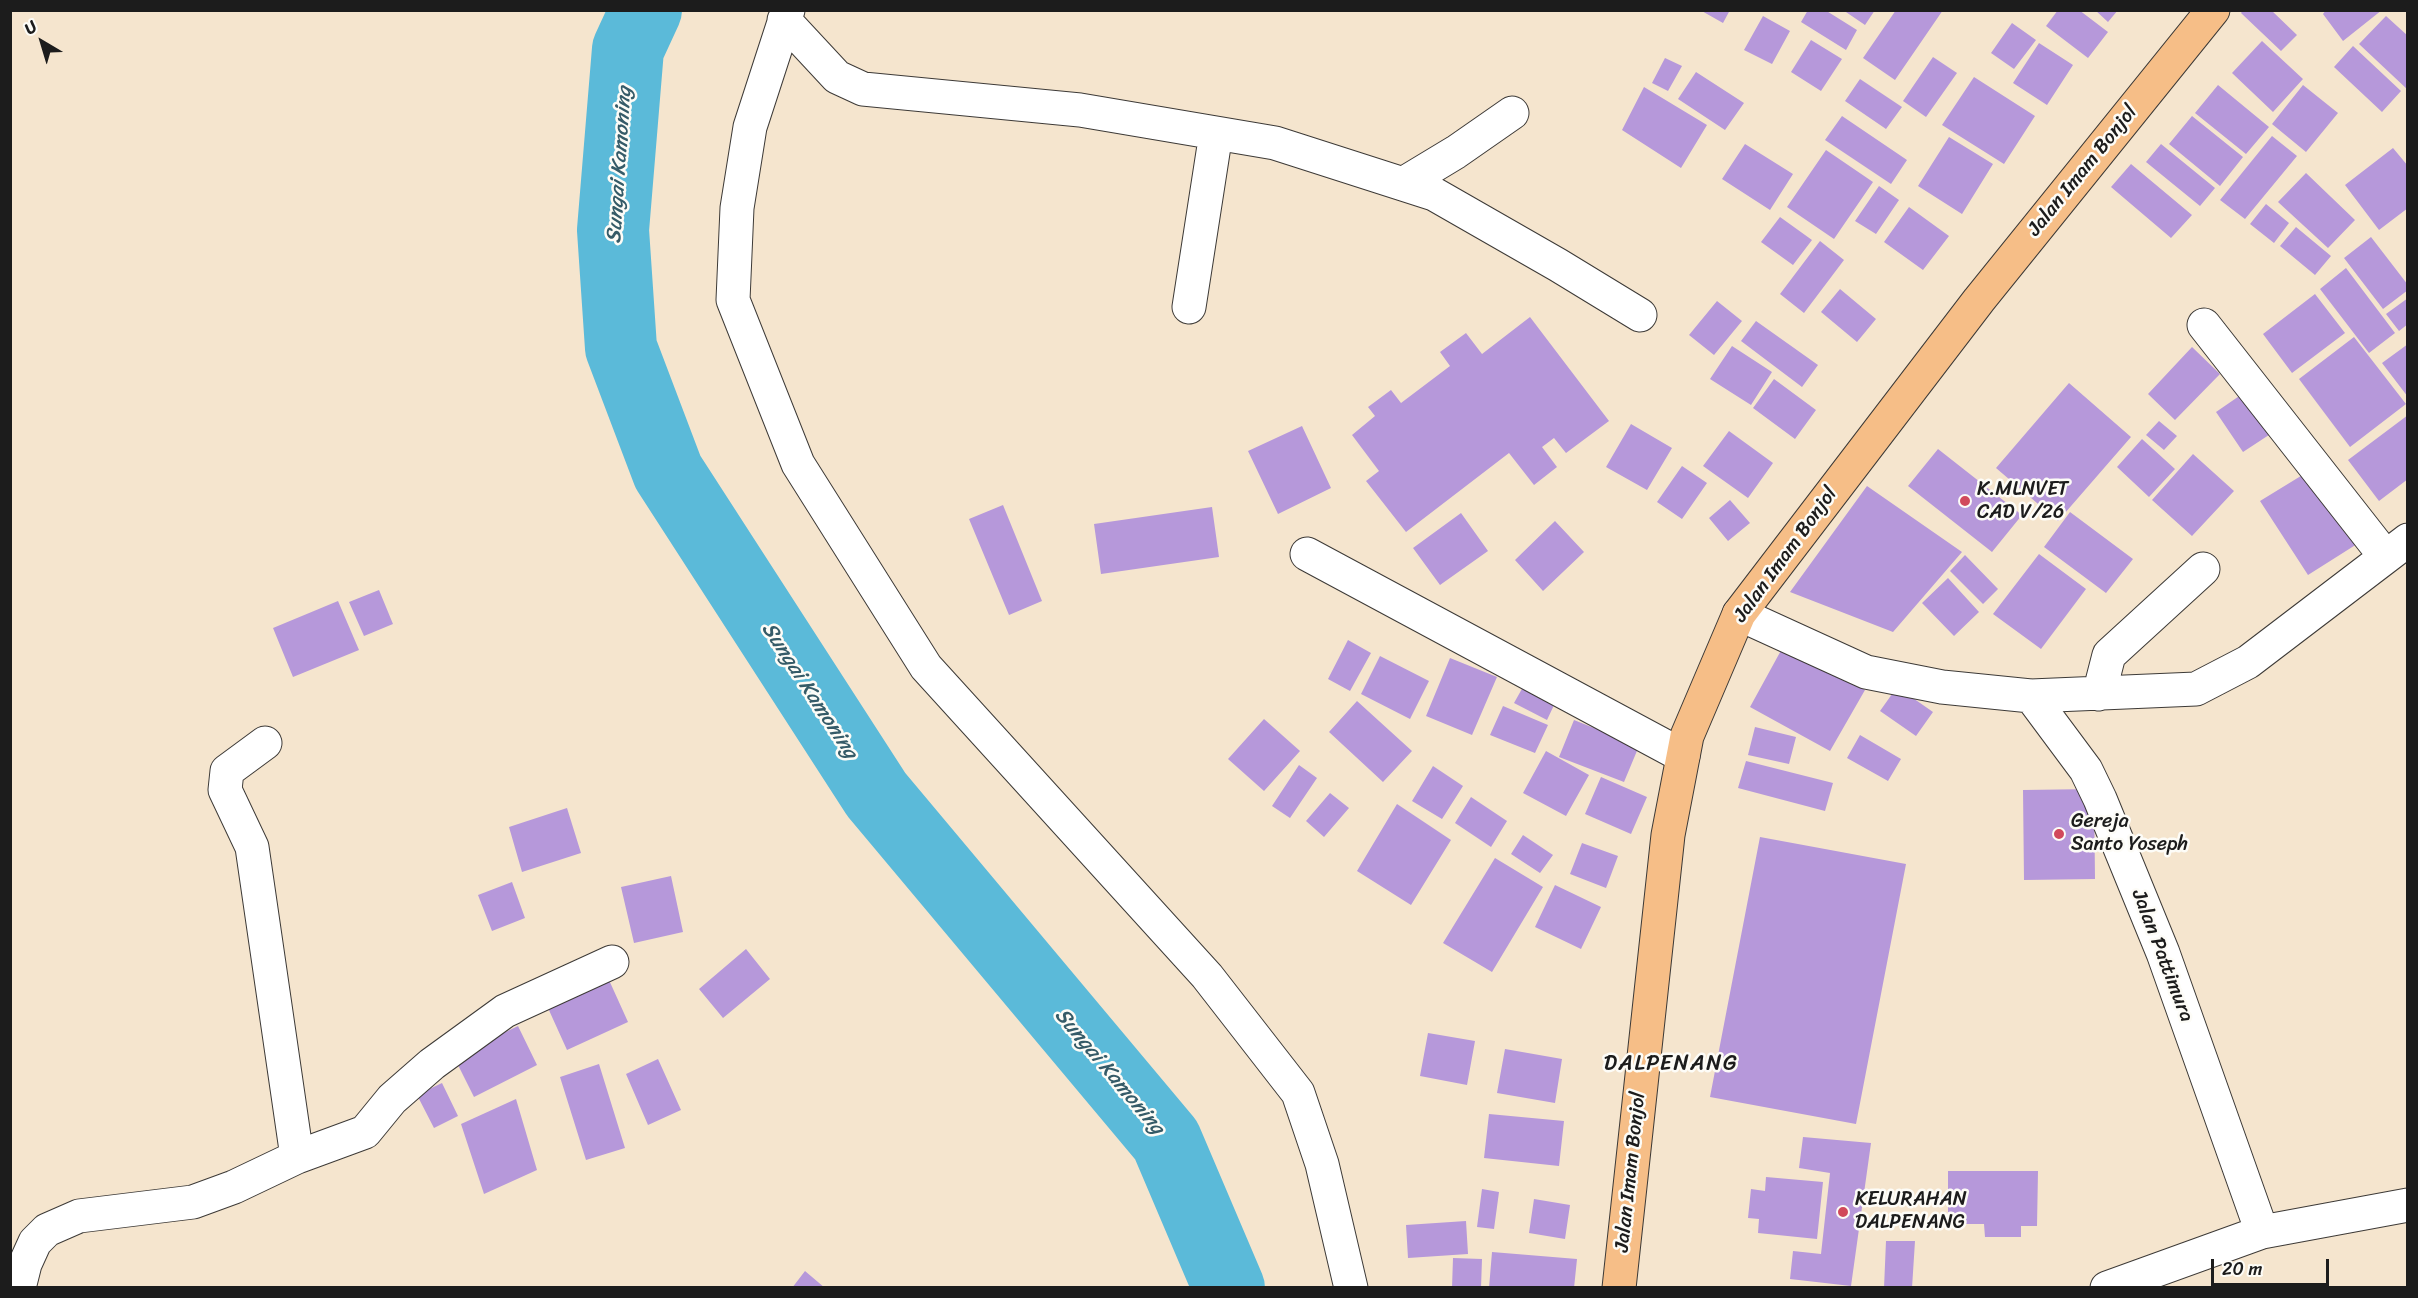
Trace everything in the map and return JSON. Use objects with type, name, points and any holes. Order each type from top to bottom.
[{"type":"main road","name":"Jalan Imam Bonjol","points":[[1619,1287],[1668,835],[1687,736],[1739,614],[1980,300],[2213,10]]},
{"type":"street","points":[[786,15],[837,78],[863,89],[1080,110],[1275,143],[1434,194],[1640,315]]},
{"type":"street","points":[[786,15],[772,66],[750,128],[737,208],[733,300],[798,464],[926,667],[1207,976],[1298,1093],[1322,1164],[1351,1287]]},
{"type":"street","points":[[1403,184],[1456,152],[1512,113]]},
{"type":"street","points":[[1189,307],[1216,133]]},
{"type":"street","points":[[1739,614],[1866,672],[1942,687],[2031,696],[2196,689],[2248,662],[2396,548],[2204,325]]},
{"type":"street","points":[[1307,554],[1683,756]]},
{"type":"street","points":[[2099,694],[2109,655],[2203,569]]},
{"type":"street","name":"Jalan Pattimura","points":[[2031,696],[2086,770],[2100,799],[2163,953],[2262,1232]]},
{"type":"street","points":[[265,743],[227,771],[225,790],[252,847],[297,1157]]},
{"type":"street","points":[[18,1287],[35,1242],[47,1230],[79,1216],[193,1202],[234,1187],[297,1157],[365,1132],[392,1099],[432,1064],[505,1011],[612,962]]},
{"type":"street","points":[[2107,1287],[2262,1232],[2408,1205]]},
{"type":"building","points":[[1700,10],[1730,10],[1723,23]]},
{"type":"building","points":[[1808,10],[1825,10],[1857,30],[1846,50],[1801,22]]},
{"type":"building","points":[[1843,10],[1875,10],[1865,25]]},
{"type":"building","points":[[1896,10],[1943,10],[1895,80],[1863,58]]},
{"type":"building","points":[[2058,10],[2079,10],[2108,32],[2088,58],[2046,26]]},
{"type":"building","points":[[2095,10],[2118,10],[2108,22]]},
{"type":"building","points":[[2243,10],[2271,10],[2297,35],[2281,51],[2241,13]]},
{"type":"building","points":[[2326,10],[2382,10],[2343,41],[2323,14]]},
{"type":"building","points":[[1763,16],[1790,31],[1772,64],[1744,50]]},
{"type":"building","points":[[2386,16],[2408,36],[2408,90],[2359,44]]},
{"type":"building","points":[[2012,23],[2036,40],[2014,69],[1991,53]]},
{"type":"building","points":[[1811,40],[1842,59],[1821,91],[1791,72]]},
{"type":"building","points":[[2262,41],[2303,79],[2273,112],[2232,73]]},
{"type":"building","points":[[2039,43],[2073,65],[2047,105],[2013,83]]},
{"type":"building","points":[[2353,46],[2401,91],[2382,112],[2334,67]]},
{"type":"building","points":[[1933,57],[1957,73],[1926,117],[1903,101]]},
{"type":"building","points":[[1665,58],[1682,66],[1668,91],[1652,83]]},
{"type":"building","points":[[1696,72],[1744,103],[1725,130],[1678,99]]},
{"type":"building","points":[[1974,77],[2035,116],[2004,164],[1942,125]]},
{"type":"building","points":[[1860,79],[1902,107],[1886,129],[1845,101]]},
{"type":"building","points":[[2218,85],[2269,127],[2246,154],[2195,113]]},
{"type":"building","points":[[2303,85],[2338,113],[2306,152],[2272,124]]},
{"type":"building","points":[[1644,87],[1707,125],[1681,168],[1622,130]]},
{"type":"building","points":[[1842,116],[1907,160],[1891,184],[1825,140]]},
{"type":"building","points":[[2192,116],[2243,157],[2220,186],[2169,144]]},
{"type":"building","points":[[2272,136],[2297,156],[2245,219],[2220,200]]},
{"type":"building","points":[[1949,137],[1993,164],[1962,214],[1918,186]]},
{"type":"building","points":[[1745,144],[1793,174],[1770,210],[1722,179]]},
{"type":"building","points":[[2161,144],[2215,188],[2200,206],[2146,162]]},
{"type":"building","points":[[2393,148],[2408,166],[2408,208],[2379,230],[2345,185]]},
{"type":"building","points":[[1826,150],[1873,182],[1834,239],[1787,207]]},
{"type":"building","points":[[2131,164],[2192,215],[2171,238],[2111,187]]},
{"type":"building","points":[[2306,173],[2355,220],[2328,248],[2278,202]]},
{"type":"building","points":[[1879,186],[1899,200],[1876,234],[1855,221]]},
{"type":"building","points":[[2266,204],[2289,223],[2274,243],[2250,224]]},
{"type":"building","points":[[1909,207],[1949,236],[1923,270],[1884,242]]},
{"type":"building","points":[[1780,217],[1812,240],[1793,265],[1761,242]]},
{"type":"building","points":[[2296,227],[2331,256],[2315,275],[2280,246]]},
{"type":"building","points":[[2371,237],[2408,285],[2408,290],[2383,309],[2344,258]]},
{"type":"building","points":[[1820,241],[1844,260],[1804,313],[1780,294]]},
{"type":"building","points":[[2346,268],[2395,333],[2369,353],[2320,289]]},
{"type":"building","points":[[1840,289],[1876,319],[1857,342],[1821,312]]},
{"type":"building","points":[[2315,294],[2345,333],[2292,373],[2263,334]]},
{"type":"building","points":[[2408,298],[2408,324],[2399,331],[2386,314]]},
{"type":"building","points":[[1717,301],[1742,321],[1714,355],[1689,335]]},
{"type":"building","points":[[1530,317],[1609,421],[1566,453],[1554,438],[1542,447],[1557,467],[1534,485],[1509,453],[1406,532],[1366,481],[1379,471],[1352,435],[1375,416],[1368,407],[1391,390],[1401,403],[1450,366],[1440,352],[1466,333],[1482,354]]},
{"type":"building","points":[[1756,321],[1818,365],[1802,387],[1741,341]]},
{"type":"building","points":[[2354,337],[2406,404],[2350,447],[2299,379]]},
{"type":"building","points":[[2408,344],[2408,397],[2382,363]]},
{"type":"building","points":[[1732,346],[1772,372],[1751,405],[1710,379]]},
{"type":"building","points":[[2192,347],[2220,374],[2175,420],[2148,394]]},
{"type":"building","points":[[1774,379],[1816,410],[1795,439],[1753,408]]},
{"type":"building","points":[[2069,383],[2131,437],[2058,521],[1996,468]]},
{"type":"building","points":[[2248,390],[2275,431],[2243,452],[2216,412]]},
{"type":"building","points":[[2408,415],[2408,479],[2379,501],[2348,460]]},
{"type":"building","points":[[2159,421],[2177,436],[2164,450],[2146,435]]},
{"type":"building","points":[[1631,424],[1672,448],[1647,490],[1606,467]]},
{"type":"building","points":[[1302,426],[1331,488],[1278,514],[1248,451]]},
{"type":"building","points":[[1729,431],[1773,463],[1748,498],[1703,466]]},
{"type":"building","points":[[2142,439],[2175,469],[2149,497],[2117,467]]},
{"type":"building","name":"K.MLNVET CAD V/26","points":[[1938,449],[2022,515],[1992,552],[1908,486]]},
{"type":"building","points":[[2193,454],[2234,491],[2192,536],[2152,500]]},
{"type":"building","points":[[1682,466],[1707,483],[1682,519],[1657,502]]},
{"type":"building","points":[[2309,471],[2357,544],[2308,575],[2260,501]]},
{"type":"building","points":[[1867,486],[1962,552],[1893,632],[1790,592]]},
{"type":"building","points":[[1730,500],[1750,523],[1728,541],[1709,518]]},
{"type":"building","points":[[1003,505],[1042,601],[1009,615],[969,519]]},
{"type":"building","points":[[1212,507],[1219,557],[1101,574],[1094,524]]},
{"type":"building","points":[[2070,512],[2133,559],[2106,593],[2044,547]]},
{"type":"building","points":[[1461,513],[1488,551],[1440,585],[1413,548]]},
{"type":"building","points":[[1555,521],[1584,552],[1543,591],[1515,560]]},
{"type":"building","points":[[2039,554],[2086,589],[2041,649],[1993,614]]},
{"type":"building","points":[[1965,555],[1998,589],[1983,604],[1950,571]]},
{"type":"building","points":[[1948,578],[1979,612],[1954,636],[1922,603]]},
{"type":"building","points":[[379,590],[393,624],[364,636],[349,602]]},
{"type":"building","points":[[338,601],[359,650],[293,677],[273,628]]},
{"type":"building","points":[[1348,640],[1371,653],[1350,691],[1328,679]]},
{"type":"building","points":[[1784,645],[1865,690],[1830,751],[1750,707]]},
{"type":"building","points":[[1380,656],[1429,681],[1410,719],[1361,694]]},
{"type":"building","points":[[1450,658],[1497,677],[1472,735],[1426,716]]},
{"type":"building","points":[[1523,687],[1555,703],[1547,720],[1514,703]]},
{"type":"building","points":[[1897,687],[1933,712],[1916,736],[1880,711]]},
{"type":"building","points":[[1357,701],[1412,751],[1383,782],[1329,732]]},
{"type":"building","points":[[1503,706],[1548,725],[1535,753],[1490,735]]},
{"type":"building","points":[[1264,719],[1300,751],[1264,791],[1228,759]]},
{"type":"building","points":[[1574,720],[1639,746],[1624,782],[1559,757]]},
{"type":"building","points":[[1755,727],[1796,737],[1789,764],[1748,755]]},
{"type":"building","points":[[1860,735],[1901,759],[1888,781],[1847,758]]},
{"type":"building","points":[[1546,751],[1589,775],[1566,816],[1523,793]]},
{"type":"building","points":[[1746,761],[1833,783],[1825,811],[1738,788]]},
{"type":"building","points":[[1299,765],[1317,778],[1290,818],[1272,806]]},
{"type":"building","points":[[1433,766],[1463,786],[1442,819],[1412,801]]},
{"type":"building","points":[[1601,777],[1647,797],[1631,834],[1585,814]]},
{"type":"building","name":"Gereja Santo Yoseph","points":[[2094,789],[2095,879],[2024,880],[2023,790]]},
{"type":"building","points":[[1330,793],[1349,808],[1324,837],[1306,821]]},
{"type":"building","points":[[1471,797],[1507,821],[1491,847],[1455,823]]},
{"type":"building","points":[[1397,804],[1451,840],[1411,905],[1357,871]]},
{"type":"building","points":[[567,808],[581,853],[522,872],[509,827]]},
{"type":"building","points":[[1523,835],[1553,855],[1540,873],[1511,854]]},
{"type":"building","points":[[1760,837],[1906,864],[1856,1124],[1710,1097]]},
{"type":"building","points":[[1582,843],[1618,856],[1606,888],[1570,874]]},
{"type":"building","points":[[1495,858],[1543,887],[1492,972],[1443,943]]},
{"type":"building","points":[[671,876],[683,932],[634,943],[621,887]]},
{"type":"building","points":[[512,882],[525,918],[492,931],[478,895]]},
{"type":"building","points":[[1555,885],[1601,907],[1581,949],[1535,927]]},
{"type":"building","points":[[746,949],[770,979],[723,1018],[699,989]]},
{"type":"building","points":[[609,980],[628,1022],[567,1050],[548,1008]]},
{"type":"building","points":[[518,1026],[537,1065],[474,1097],[454,1057]]},
{"type":"building","points":[[1428,1033],[1475,1041],[1467,1085],[1420,1076]]},
{"type":"building","points":[[1505,1049],[1562,1059],[1555,1103],[1497,1093]]},
{"type":"building","points":[[658,1059],[681,1110],[648,1125],[626,1074]]},
{"type":"building","points":[[599,1064],[625,1148],[586,1160],[560,1077]]},
{"type":"building","points":[[442,1083],[458,1116],[434,1128],[417,1095]]},
{"type":"building","points":[[516,1099],[537,1170],[484,1194],[461,1124]]},
{"type":"building","points":[[1489,1114],[1564,1121],[1559,1166],[1484,1158]]},
{"type":"building","name":"KELURAHAN DALPENANG","points":[[1803,1137],[1871,1143],[1851,1286],[1790,1279],[1793,1251],[1821,1254],[1830,1173],[1799,1168]]},
{"type":"building","points":[[1948,1171],[2038,1171],[2037,1226],[2021,1226],[2021,1237],[1985,1237],[1984,1224],[1948,1224]]},
{"type":"building","name":"KELURAHAN DALPENANG","points":[[1766,1177],[1823,1182],[1817,1239],[1758,1233],[1759,1219],[1748,1218],[1751,1189],[1765,1191]]},
{"type":"building","points":[[1482,1189],[1499,1192],[1494,1229],[1477,1227]]},
{"type":"building","points":[[1534,1199],[1570,1205],[1565,1239],[1529,1233]]},
{"type":"building","points":[[1466,1221],[1468,1254],[1408,1258],[1406,1225]]},
{"type":"building","points":[[1886,1241],[1915,1241],[1912,1288],[1884,1288]]},
{"type":"building","points":[[1492,1252],[1577,1259],[1574,1288],[1489,1288]]},
{"type":"building","points":[[1453,1258],[1482,1259],[1481,1288],[1452,1288]]},
{"type":"building","points":[[805,1271],[825,1288],[792,1288]]},
{"type":"waterway","name":"Sungai Kamoning","points":[[646,10],[628,49],[613,230],[621,348],[668,472],[876,794],[1166,1140],[1229,1288]]},
{"type":"place","name":"K.MLNVET CAD V/26","points":[[1965,501]]},
{"type":"place","name":"Gereja Santo Yoseph","points":[[2059,834]]},
{"type":"place","name":"KELURAHAN DALPENANG","points":[[1843,1212]]},
{"type":"district","name":"DALPENANG","points":[[1671,1064]]}]
